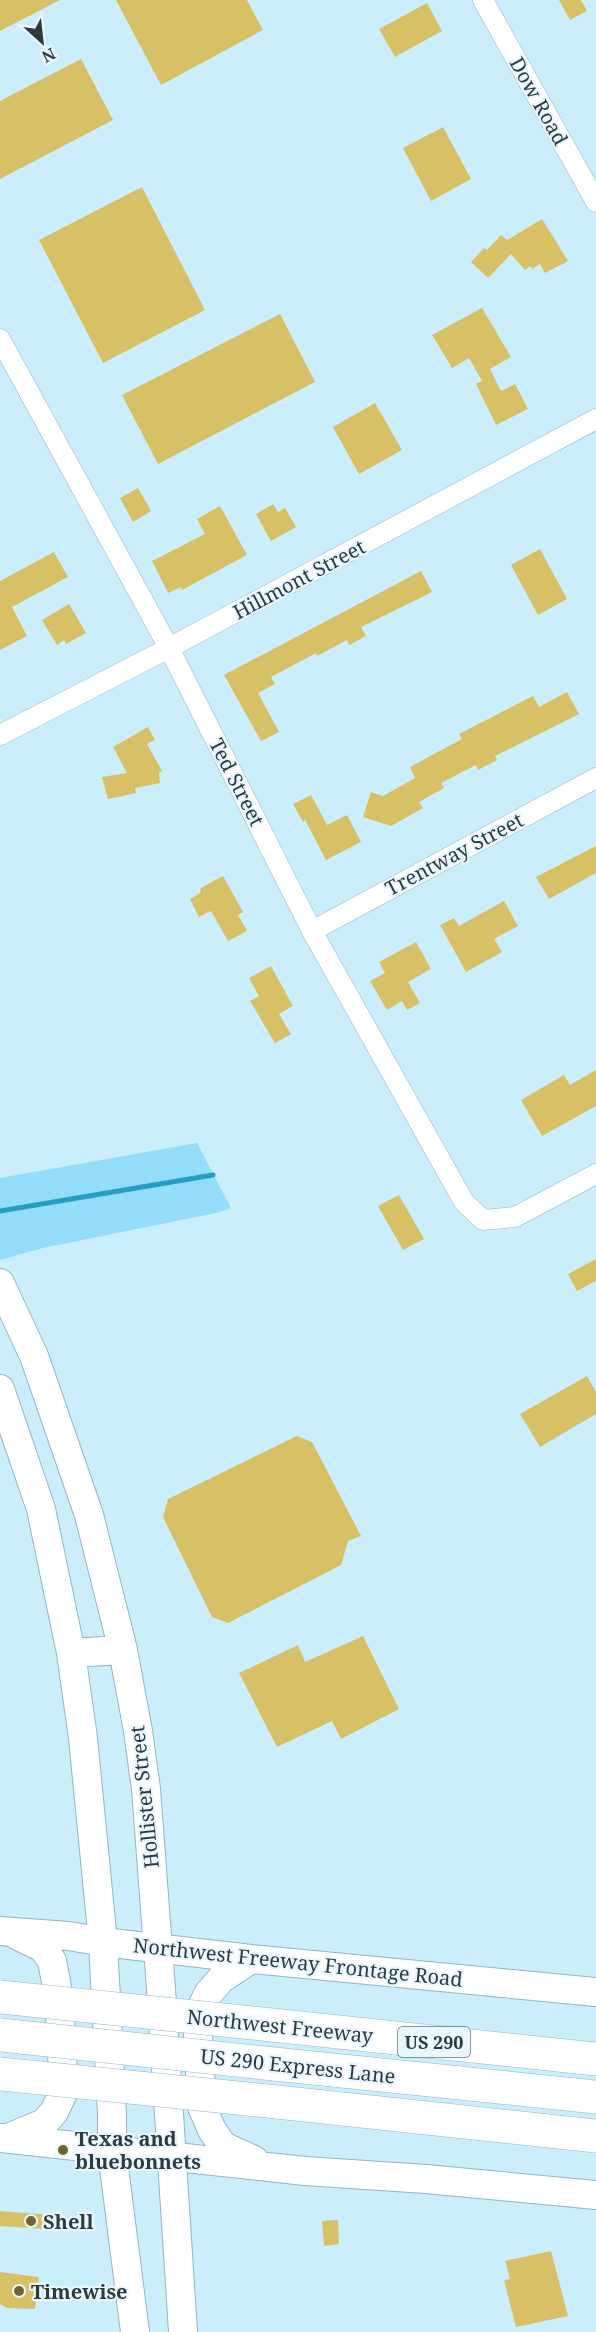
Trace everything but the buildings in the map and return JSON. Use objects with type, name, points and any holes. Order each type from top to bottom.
[{"type":"highway","name":"Northwest Freeway","points":[[0,1997],[596,2059]]},
{"type":"highway","name":"US 290 Express Lane","points":[[0,2035],[596,2097]]},
{"type":"highway","points":[[0,2074],[596,2136]]},
{"type":"main road","name":"Hollister Street","points":[[0,1283],[34,1356],[89,1515],[123,1650],[146,1790],[173,2157],[183,2332]]},
{"type":"main road","points":[[0,1389],[41,1509],[71,1653],[83,1738],[102,1942],[112,2152],[135,2332]]},
{"type":"main road","points":[[71,1653],[123,1650]]},
{"type":"main road","points":[[3,2138],[44,2123],[54,2112],[64,2091],[59,1997],[52,1961],[43,1948],[5,1932]]},
{"type":"main road","name":"Northwest Freeway Frontage Road","points":[[5,1932],[69,1936],[102,1942],[251,1959],[596,1992]]},
{"type":"main road","points":[[251,1959],[221,1979],[208,1994],[197,2017],[202,2107],[212,2130],[223,2146],[267,2166]]},
{"type":"main road","points":[[3,2138],[112,2152],[596,2195]]},
{"type":"street","name":"Dow Road","points":[[483,0],[596,202]]},
{"type":"street","name":"Ted Street","points":[[0,339],[169,648],[312,930],[464,1202],[483,1220],[515,1217],[596,1174]]},
{"type":"street","name":"Hillmont Street","points":[[0,735],[169,648],[596,419]]},
{"type":"street","name":"Trentway Street","points":[[312,930],[596,778]]},
{"type":"shaded area","points":[[197,1143],[231,1208],[43,1248],[0,1260],[0,1178]]},
{"type":"waterway","points":[[0,1211],[213,1175]]},
{"type":"place","name":"Texas and bluebonnets","points":[[63,2150]]},
{"type":"place","name":"Shell","points":[[31,2221]]},
{"type":"place","name":"Timewise","points":[[19,2291]]}]
